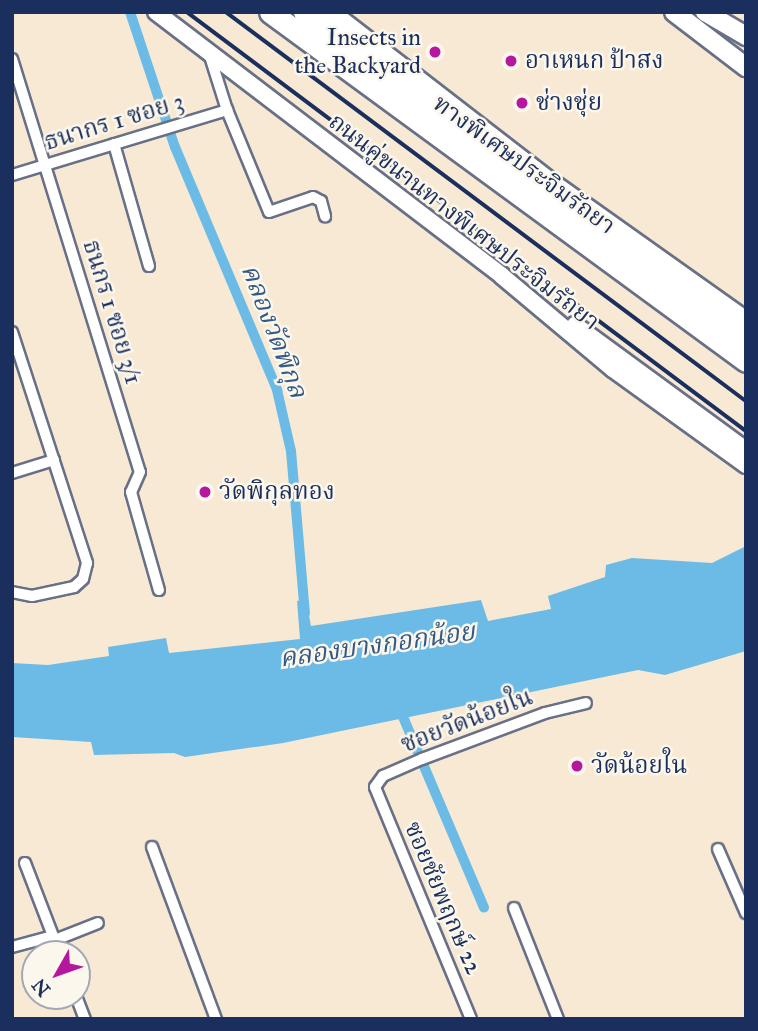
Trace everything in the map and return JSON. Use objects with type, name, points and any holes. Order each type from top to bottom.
[{"type":"highway","name":"ทางพิเศษประจิมรัถยา","points":[[270,12],[746,361]]},
{"type":"highway","name":"ทางพิเศษประจิมรัถยา","points":[[304,12],[746,337]]},
{"type":"main road","name":"ถนนคู่ขนานทางพิเศษประจิมรัถยา","points":[[156,12],[502,276],[613,369],[746,466]]},
{"type":"main road","points":[[332,12],[552,182],[746,320]]},
{"type":"main road","points":[[674,12],[746,67]]},
{"type":"main road","points":[[689,12],[746,52]]},
{"type":"main road","points":[[705,12],[746,36]]},
{"type":"main road","points":[[729,12],[746,23]]},
{"type":"main road","points":[[552,182],[634,230],[746,311]]},
{"type":"main road","points":[[502,276],[746,450]]},
{"type":"street","points":[[209,53],[227,110],[269,212],[313,197],[321,201],[326,216]]},
{"type":"street","name":"ธนกร 1 ซอย 3/1","points":[[12,59],[140,472],[131,492],[159,590]]},
{"type":"street","name":"ธนากร 1 ซอย 3","points":[[12,175],[227,110]]},
{"type":"street","points":[[114,145],[149,266]]},
{"type":"street","points":[[12,332],[87,572],[74,586],[32,596],[12,592]]},
{"type":"street","points":[[12,473],[54,460]]},
{"type":"street","name":"ซอยวัดน้อยใน","points":[[376,793],[383,776],[422,759],[545,713],[586,704]]},
{"type":"street","name":"ซอยชัยพฤกษ์ 22","points":[[376,793],[471,1019]]},
{"type":"street","points":[[152,847],[216,1019]]},
{"type":"street","points":[[718,849],[746,913]]},
{"type":"street","points":[[25,863],[54,938]]},
{"type":"street","points":[[514,908],[558,1019]]},
{"type":"street","points":[[15,943],[54,938],[98,923]]},
{"type":"water","name":"คลองบางกอกน้อย","points":[[746,546],[746,651],[665,675],[638,670],[283,743],[185,757],[174,753],[94,755],[91,742],[12,737],[12,663],[48,665],[109,656],[108,647],[166,638],[169,653],[300,639],[297,601],[306,599],[311,626],[481,600],[488,621],[551,609],[548,596],[605,577],[606,565],[632,558],[712,563]]},
{"type":"waterway","name":"คลองวัดพิกุล","points":[[130,12],[175,147],[277,390],[291,451],[305,613]]},
{"type":"waterway","points":[[398,705],[484,908]]},
{"type":"railway","points":[[187,12],[746,431]]},
{"type":"railway","points":[[226,12],[746,401]]},
{"type":"place","name":"Insects in the Backyard","points":[[435,52]]},
{"type":"place","name":"อาเหนก ป้าสง","points":[[511,61]]},
{"type":"place","name":"ช่างชุ่ย","points":[[522,103]]},
{"type":"place","name":"วัดพิกุลทอง","points":[[205,492]]},
{"type":"place","name":"วัดน้อยใน","points":[[577,766]]}]
